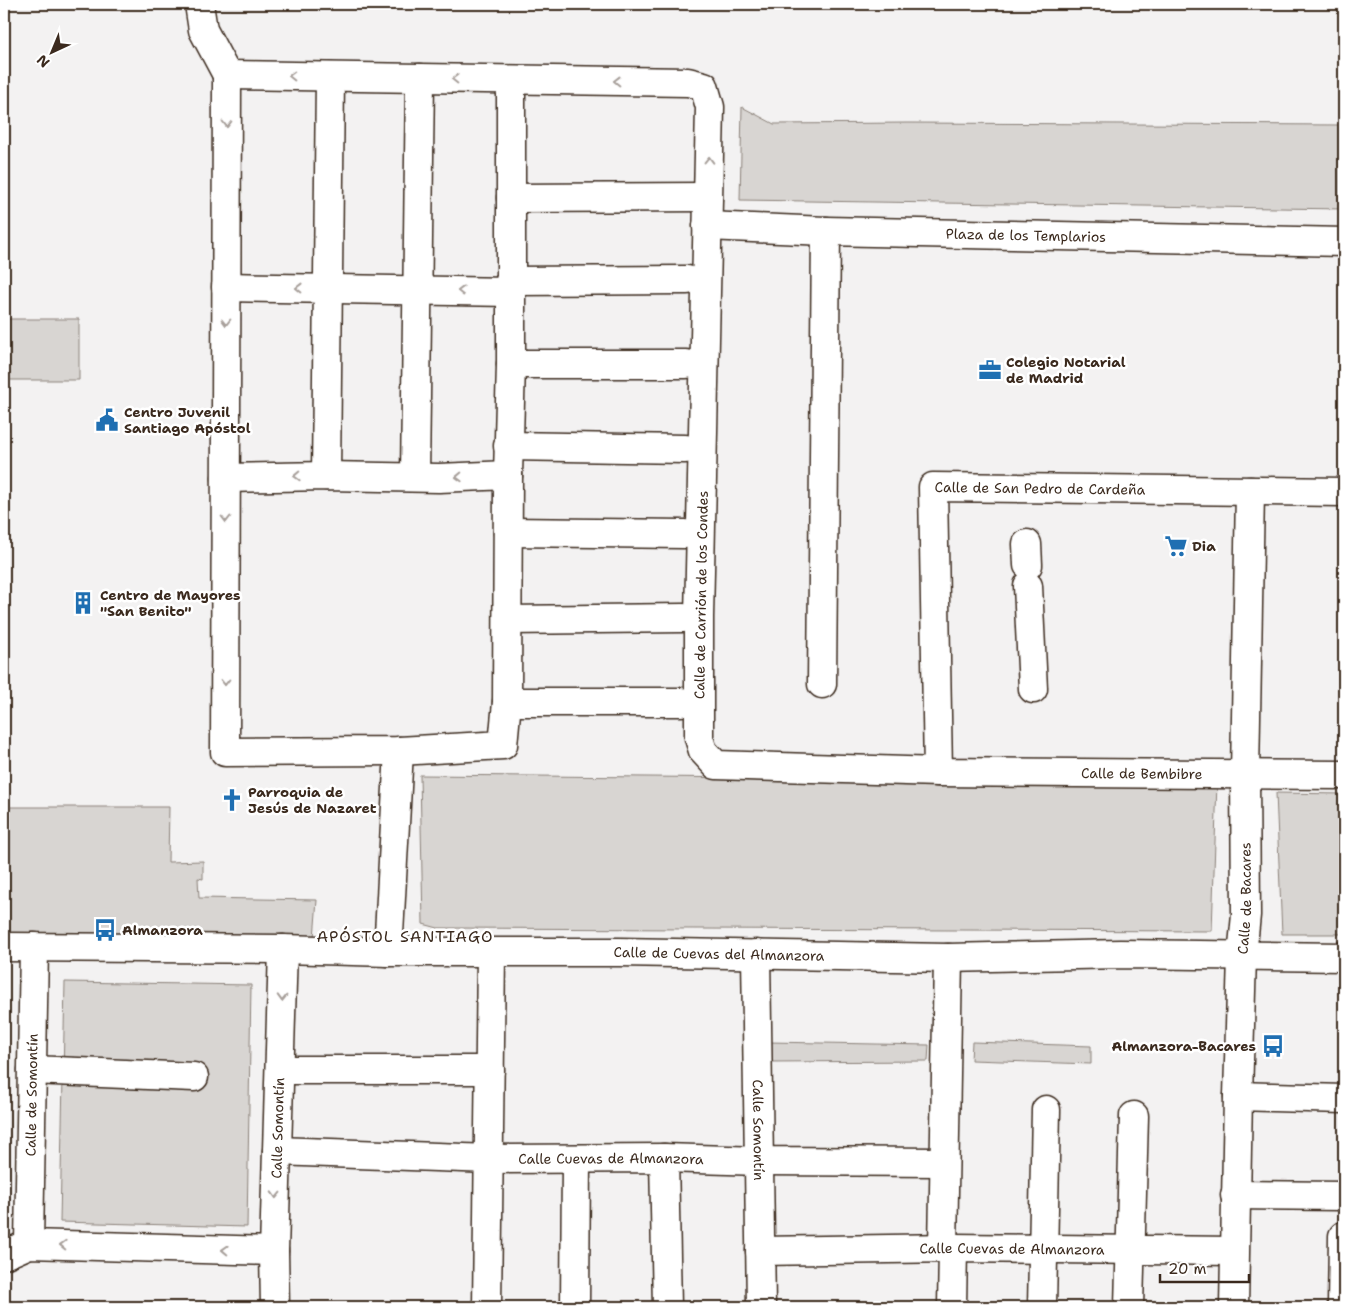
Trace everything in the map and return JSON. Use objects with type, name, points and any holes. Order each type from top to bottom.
[{"type":"street","points":[[199,4],[203,30],[227,75],[225,752],[399,750],[502,745],[507,702],[511,80]]},
{"type":"street","name":"Calle de Carrión de los Condes","points":[[227,75],[688,82],[704,86],[710,107],[699,618],[699,738],[703,752],[716,765],[938,772]]},
{"type":"street","points":[[326,476],[330,77]]},
{"type":"street","points":[[414,477],[420,78]]},
{"type":"street","points":[[511,198],[708,197]]},
{"type":"street","name":"Plaza de los Templarios","points":[[707,226],[1344,242]]},
{"type":"street","points":[[822,684],[826,230]]},
{"type":"street","points":[[226,287],[416,291],[687,280]]},
{"type":"street","points":[[510,364],[686,364]]},
{"type":"street","points":[[508,446],[685,449]]},
{"type":"street","points":[[226,478],[508,475]]},
{"type":"street","name":"Calle de San Pedro de Cardeña","points":[[938,772],[934,487],[1344,492]]},
{"type":"street","name":"Calle de Bacares","points":[[1234,1307],[1235,1195],[1242,956],[1246,915],[1245,774],[1250,491]]},
{"type":"street","name":"Calle de Carrión de los Condes","points":[[508,532],[684,534]]},
{"type":"street","points":[[1028,565],[1033,689]]},
{"type":"street","name":"Calle de Carrión de los Condes","points":[[508,620],[683,618]]},
{"type":"street","name":"Calle de Carrión de los Condes","points":[[507,702],[681,702]]},
{"type":"street","points":[[388,952],[399,750]]},
{"type":"street","name":"Calle de Bembibre","points":[[938,772],[1344,775]]},
{"type":"street","name":"Calle de Cuevas del Almanzora","points":[[4,947],[491,953],[619,952],[948,958],[1120,954],[1344,957]]},
{"type":"street","name":"Calle de Somontín","points":[[29,1244],[34,947]]},
{"type":"street","name":"Calle Somontín","points":[[275,1307],[274,1251],[283,949]]},
{"type":"street","points":[[487,1307],[491,953]]},
{"type":"street","name":"Calle Somontín","points":[[756,954],[761,1307]]},
{"type":"street","points":[[948,958],[944,1162],[952,1307]]},
{"type":"street","points":[[32,1070],[194,1077]]},
{"type":"street","points":[[280,1070],[490,1070]]},
{"type":"street","points":[[1238,1096],[1344,1099]]},
{"type":"street","points":[[1042,1307],[1046,1110]]},
{"type":"street","points":[[1129,1307],[1134,1116]]},
{"type":"street","name":"Calle Cuevas de Almanzora","points":[[277,1151],[490,1159],[664,1158],[760,1161],[944,1162]]},
{"type":"street","points":[[664,1158],[667,1307]]},
{"type":"street","points":[[575,1307],[576,1159]]},
{"type":"street","points":[[1235,1195],[1344,1196]]},
{"type":"street","points":[[1342,1307],[1343,1236]]},
{"type":"street","points":[[4,1255],[29,1244],[274,1251]]},
{"type":"street","name":"Calle Cuevas de Almanzora","points":[[760,1251],[948,1248],[1234,1251]]},
{"type":"shaded area","points":[[742,107],[774,124],[1344,125],[1344,209],[740,200]]},
{"type":"shaded area","points":[[4,319],[79,319],[79,380],[4,380]]},
{"type":"shaded area","points":[[420,775],[1217,782],[1212,931],[438,928],[423,924]]},
{"type":"shaded area","points":[[1276,793],[1344,794],[1344,934],[1282,934]]},
{"type":"shaded area","points":[[4,807],[169,807],[168,862],[203,861],[203,879],[198,878],[199,898],[317,900],[314,938],[4,937]]},
{"type":"shaded area","points":[[65,982],[251,985],[247,1227],[60,1222]]},
{"type":"shaded area","points":[[768,1042],[929,1045],[928,1061],[769,1062]]},
{"type":"shaded area","points":[[972,1042],[1091,1046],[1091,1064],[971,1060]]},
{"type":"place","name":"Colegio Notarial de Madrid","points":[[990,370]]},
{"type":"place","name":"Centro Juvenil Santiago Apóstol","points":[[107,420]]},
{"type":"place","name":"Dia","points":[[1176,546]]},
{"type":"place","name":"Centro de Mayores \"San Benito\"","points":[[83,603]]},
{"type":"place","name":"Parroquia de Jesús de Nazaret","points":[[232,800]]},
{"type":"place","name":"Almanzora","points":[[105,930]]},
{"type":"place","name":"Almanzora-Bacares","points":[[1273,1046]]},
{"type":"district","name":"APÓSTOL SANTIAGO","points":[[405,936]]}]
